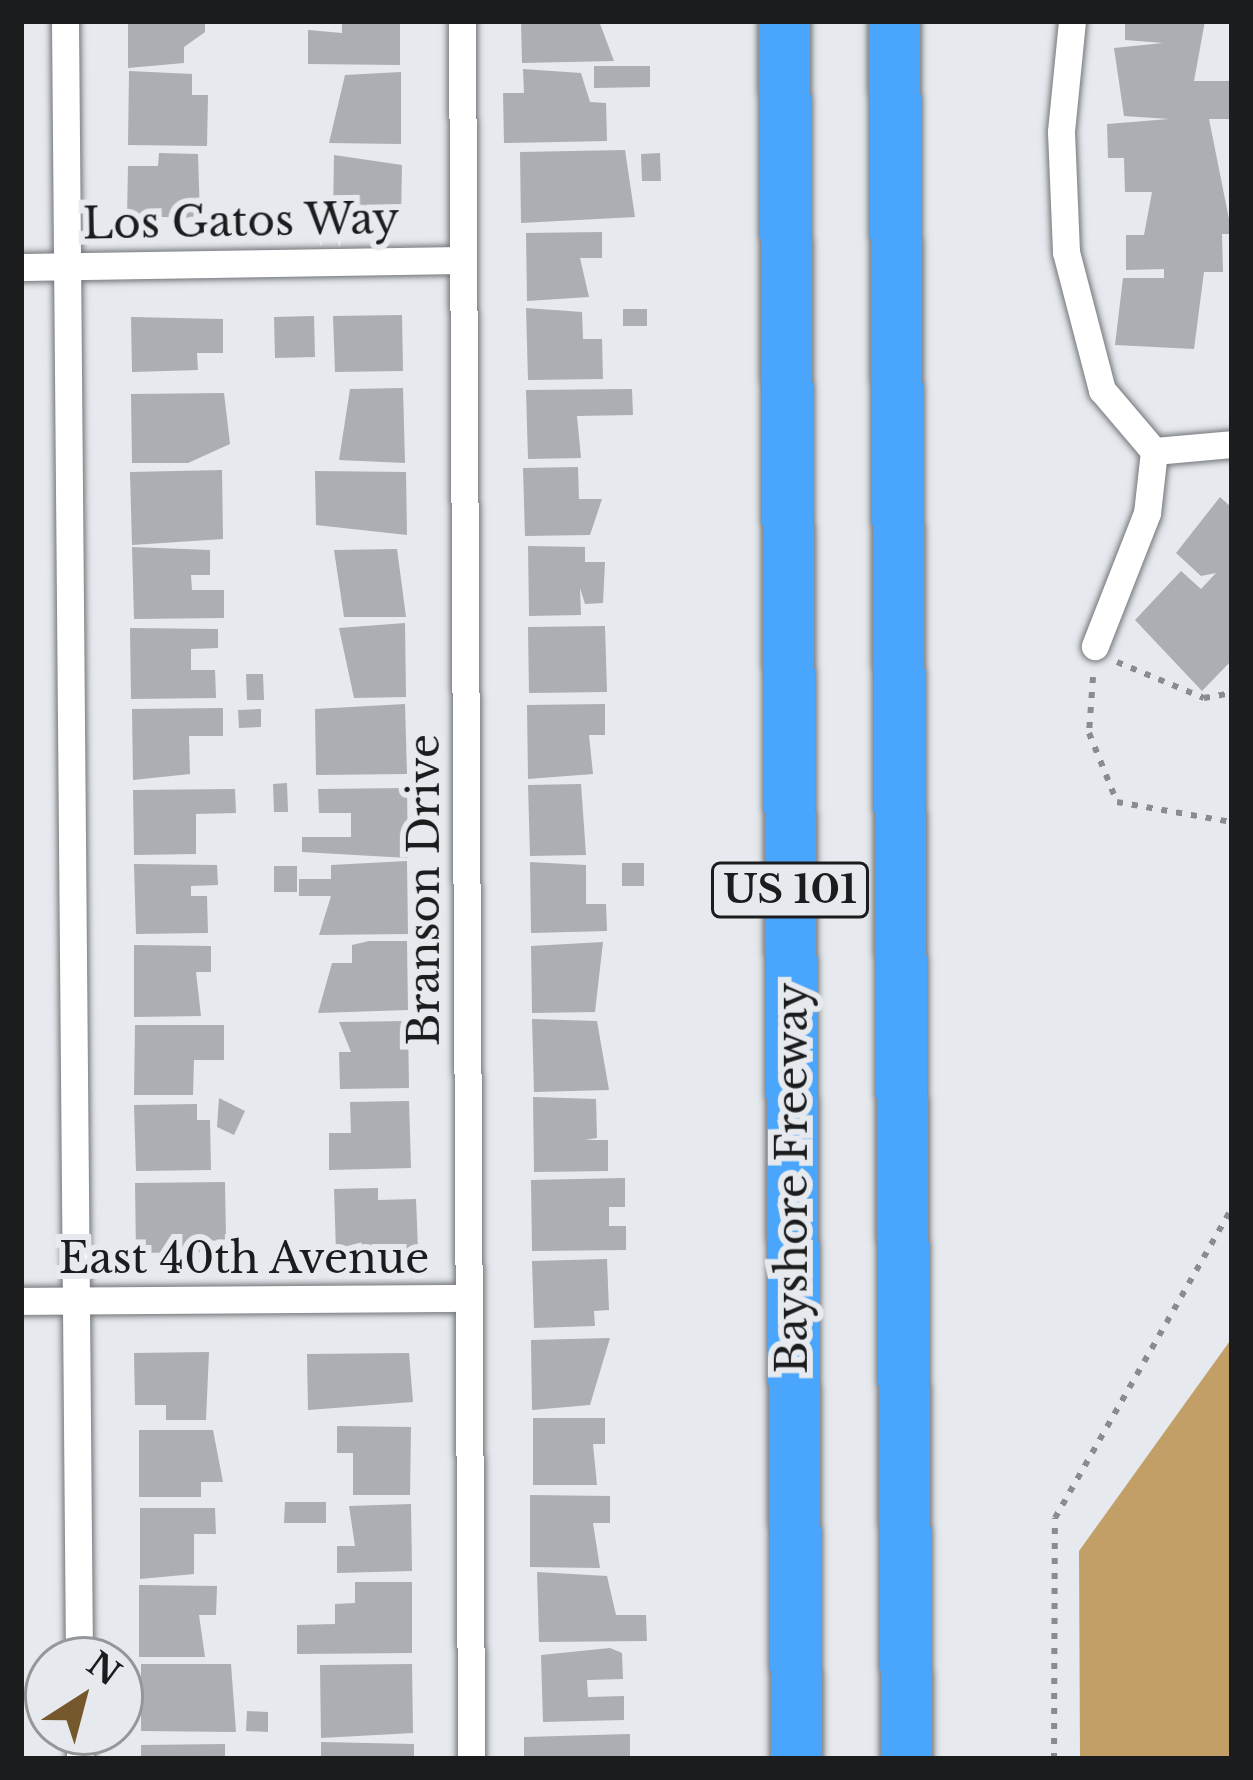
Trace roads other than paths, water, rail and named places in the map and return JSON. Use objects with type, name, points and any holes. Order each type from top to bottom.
[{"type":"highway","name":"Bayshore Freeway","points":[[784,21],[796,1759]]},
{"type":"highway","name":"US 101","points":[[894,21],[906,1759]]},
{"type":"street","points":[[65,21],[79,1636]]},
{"type":"street","name":"Branson Drive","points":[[462,21],[471,1759]]},
{"type":"street","points":[[1072,21],[1060,132],[1070,275],[1102,390],[1154,451],[1147,514],[1095,646]]},
{"type":"street","name":"Los Gatos Way","points":[[21,267],[463,260]]},
{"type":"street","points":[[1154,451],[1232,444]]},
{"type":"street","name":"East 40th Avenue","points":[[21,1301],[468,1298]]}]
